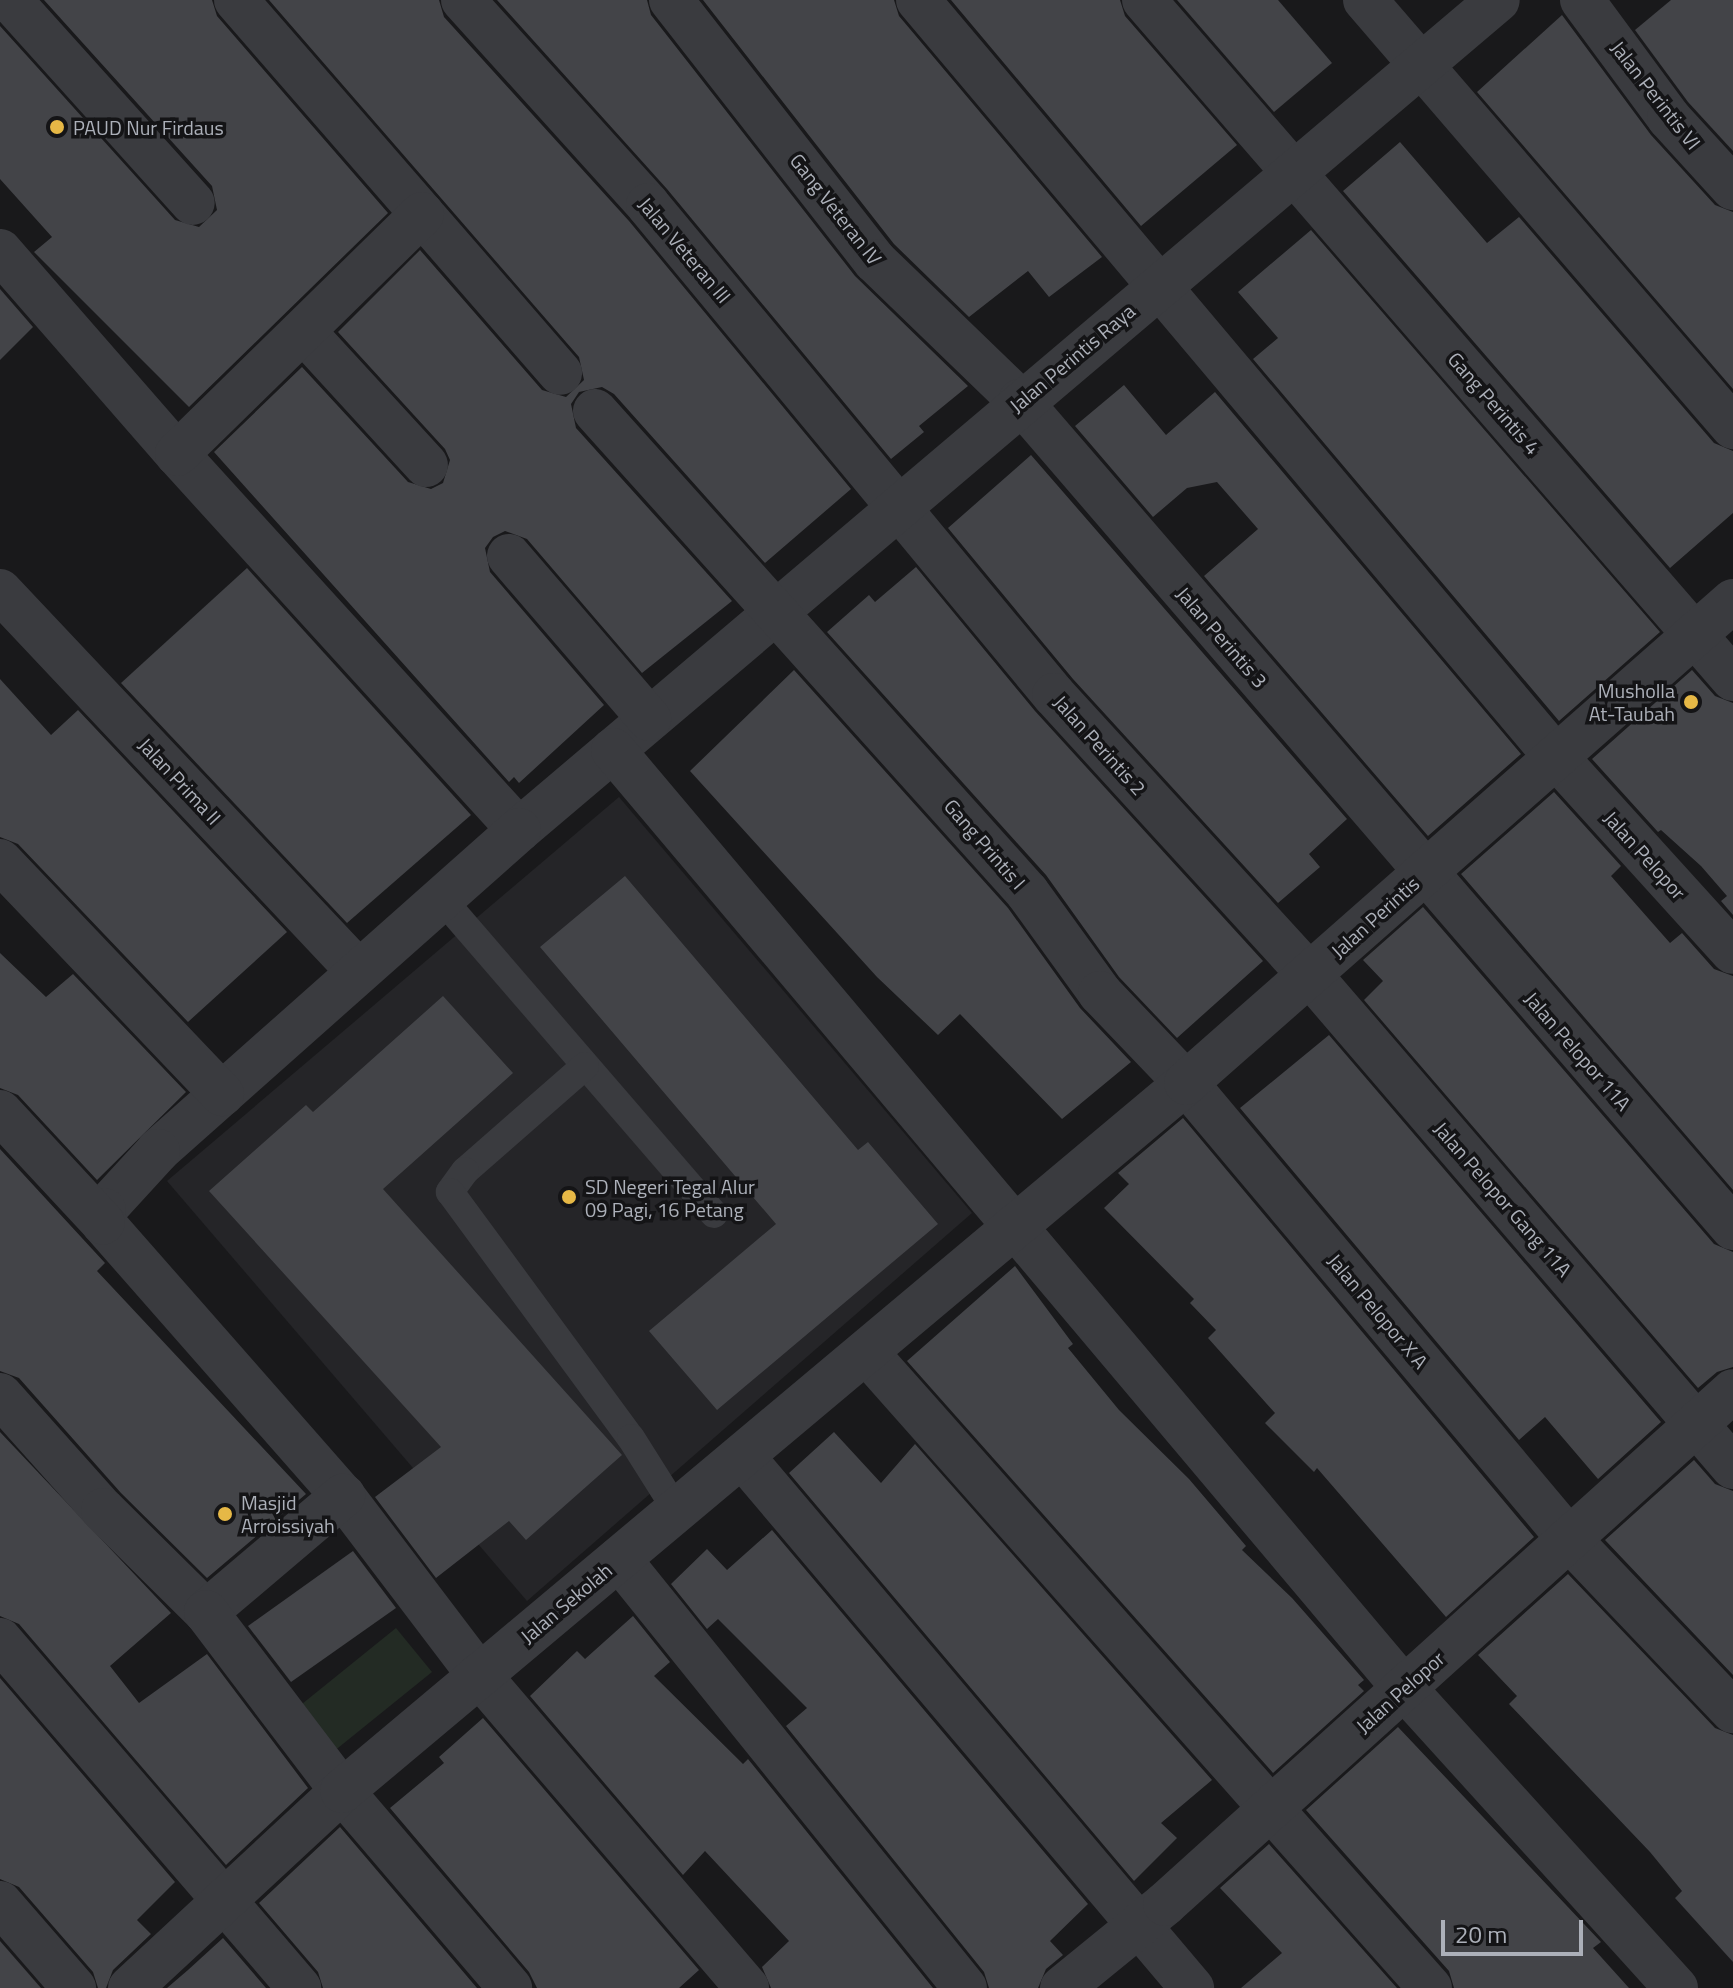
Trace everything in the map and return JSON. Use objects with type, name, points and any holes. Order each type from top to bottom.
[{"type":"street","points":[[10,0],[193,203]]},
{"type":"street","points":[[236,0],[560,373]]},
{"type":"street","name":"Jalan Veteran III","points":[[463,0],[648,205],[897,509]]},
{"type":"street","name":"Gang Veteran IV","points":[[671,0],[875,261],[1020,401]]},
{"type":"street","points":[[918,0],[1556,757]]},
{"type":"street","name":"Gang Perintis 4","points":[[1144,0],[1733,679]]},
{"type":"street","points":[[1365,0],[1733,427]]},
{"type":"street","name":"Jalan Perintis Raya","points":[[103,1223],[104,1210],[158,1151],[519,830],[1158,284],[1498,0]]},
{"type":"street","name":"Jalan Perintis VI","points":[[1582,0],[1669,118],[1733,188]]},
{"type":"street","points":[[177,454],[305,333],[422,214]]},
{"type":"street","points":[[0,251],[177,454],[519,830]]},
{"type":"street","points":[[305,333],[426,465]]},
{"type":"street","name":"Jalan Perintis 3","points":[[1020,401],[1424,873]]},
{"type":"street","name":"Gang Printis I","points":[[595,411],[773,613],[1027,892],[1100,993],[1186,1083]]},
{"type":"street","name":"Jalan Perintis 2","points":[[897,509],[1054,695],[1310,975]]},
{"type":"street","points":[[509,556],[649,719]]},
{"type":"street","name":"Jalan Prima II","points":[[0,591],[359,972]]},
{"type":"street","name":"Jalan Perintis","points":[[1013,1229],[1310,975],[1733,601]]},
{"type":"street","points":[[613,750],[1013,1229],[1404,1688],[1676,1988]]},
{"type":"street","name":"Jalan Pelopor","points":[[1556,757],[1733,952]]},
{"type":"street","points":[[0,861],[222,1094]]},
{"type":"street","name":"Jalan Pelopor 11A","points":[[1424,873],[1733,1228]]},
{"type":"street","name":"Jalan Pelopor Gang 11A","points":[[1310,975],[1733,1467]]},
{"type":"street","name":"Jalan Pelopor X A","points":[[1186,1083],[1569,1539],[1733,1711]]},
{"type":"street","points":[[0,1112],[103,1223],[343,1496],[479,1675],[747,1988]]},
{"type":"street","name":"Jalan Sekolah","points":[[130,1988],[342,1791],[1013,1229]]},
{"type":"street","points":[[866,1352],[1430,1988]]},
{"type":"street","name":"Jalan Pelopor","points":[[1062,1988],[1272,1808],[1733,1391]]},
{"type":"street","points":[[0,1395],[103,1510],[206,1612],[342,1791],[510,1988]]},
{"type":"street","points":[[742,1456],[1136,1927],[1192,1988]]},
{"type":"street","points":[[206,1612],[343,1496]]},
{"type":"street","points":[[619,1559],[965,1988]]},
{"type":"street","points":[[0,1640],[299,1988]]},
{"type":"street","points":[[0,1903],[74,1988]]},
{"type":"lane","points":[[442,899],[714,1214]]},
{"type":"lane","points":[[585,1066],[465,1171],[450,1192],[631,1438],[677,1511]]},
{"type":"shaded area","name":"SD Negeri Tegal Alur 09 Pagi, 16 Petang","points":[[619,797],[972,1213],[527,1601],[167,1181]]},
{"type":"shaded area","points":[[396,1628],[432,1672],[333,1752],[297,1708]]},
{"type":"building","points":[[44,0],[212,0],[217,16],[388,213],[189,407],[34,252],[52,237],[0,179],[0,26],[175,220],[199,227],[217,210],[212,186]]},
{"type":"building","points":[[269,0],[439,0],[444,17],[629,221],[851,489],[765,563],[614,394],[602,387],[579,392],[571,404],[576,428],[732,601],[642,673],[527,539],[505,531],[493,537],[485,548],[490,572],[604,705],[519,783],[514,777],[509,782],[214,452],[302,367],[408,482],[431,489],[443,483],[450,460],[445,449],[338,332],[420,250],[542,390],[566,397],[584,380],[579,357]]},
{"type":"building","points":[[497,0],[647,0],[651,15],[855,276],[968,386],[919,426],[924,432],[891,459],[667,189]]},
{"type":"building","points":[[703,0],[894,0],[899,16],[1102,257],[1049,297],[1028,271],[969,317],[894,244]]},
{"type":"building","points":[[951,0],[1120,0],[1125,16],[1237,145],[1141,226]]},
{"type":"building","points":[[1177,0],[1278,0],[1332,63],[1274,112]]},
{"type":"building","points":[[1671,0],[1733,0],[1733,151],[1688,102],[1635,30]]},
{"type":"building","points":[[1562,15],[1651,135],[1715,205],[1733,212],[1733,389],[1477,92]]},
{"type":"building","points":[[1400,142],[1487,243],[1519,217],[1714,443],[1733,451],[1733,513],[1670,568],[1343,191]]},
{"type":"building","points":[[1311,230],[1660,632],[1559,721],[1253,359],[1278,338],[1238,292]]},
{"type":"building","points":[[0,289],[33,327],[0,360]]},
{"type":"building","points":[[1124,385],[1166,435],[1215,392],[1521,754],[1428,836],[1204,576],[1258,529],[1217,482],[1187,488],[1153,517],[1075,426]]},
{"type":"building","points":[[1031,455],[1347,819],[1309,854],[1320,867],[1278,903],[1073,679],[948,528]]},
{"type":"building","points":[[916,567],[1035,711],[1263,961],[1177,1038],[1119,977],[1046,875],[827,632],[869,595],[875,602]]},
{"type":"building","points":[[247,568],[471,815],[347,923],[121,683]]},
{"type":"building","points":[[794,670],[1008,908],[1080,1008],[1131,1062],[1062,1119],[960,1014],[938,1035],[877,977],[690,771]]},
{"type":"building","points":[[1692,670],[1715,696],[1733,703],[1733,915],[1721,901],[1727,896],[1701,866],[1661,830],[1658,832],[1592,759]]},
{"type":"building","points":[[0,679],[51,735],[78,710],[287,932],[188,1022],[18,844],[0,837]]},
{"type":"building","points":[[1554,792],[1621,866],[1611,876],[1670,943],[1682,933],[1714,969],[1733,976],[1733,1190],[1461,874]]},
{"type":"building","points":[[625,876],[858,1150],[868,1142],[938,1224],[717,1410],[649,1331],[776,1224],[540,947]]},
{"type":"building","points":[[1423,907],[1714,1244],[1733,1252],[1733,1367],[1717,1372],[1698,1388],[1364,1000],[1383,981],[1363,960]]},
{"type":"building","points":[[0,953],[46,997],[73,974],[186,1092],[97,1180],[18,1095],[0,1088]]},
{"type":"building","points":[[443,996],[513,1073],[383,1189],[622,1455],[526,1540],[509,1521],[436,1578],[375,1497],[441,1447],[209,1191],[306,1105],[313,1112]]},
{"type":"building","points":[[1329,1035],[1661,1422],[1598,1479],[1545,1417],[1519,1440],[1240,1108]]},
{"type":"building","points":[[1183,1118],[1534,1537],[1446,1617],[1317,1468],[1314,1472],[1265,1423],[1275,1413],[1208,1338],[1216,1330],[1190,1303],[1194,1299],[1104,1208],[1129,1184],[1118,1173]]},
{"type":"building","points":[[0,1149],[105,1263],[97,1271],[306,1494],[207,1578],[121,1493],[19,1378],[0,1371]]},
{"type":"building","points":[[1015,1266],[1073,1344],[1068,1348],[1119,1410],[1189,1479],[1246,1546],[1242,1550],[1292,1598],[1364,1680],[1358,1685],[1364,1691],[1273,1773],[907,1361]]},
{"type":"building","points":[[0,1432],[171,1613],[110,1666],[139,1703],[207,1654],[308,1788],[226,1865],[19,1624],[0,1616]]},
{"type":"building","points":[[834,1432],[881,1483],[915,1444],[1212,1780],[1161,1823],[1177,1838],[1134,1881],[789,1473]]},
{"type":"building","points":[[1694,1460],[1715,1484],[1733,1491],[1733,1675],[1605,1540]]},
{"type":"building","points":[[772,1530],[1088,1904],[1050,1941],[1063,1955],[1046,1969],[1038,1988],[989,1988],[984,1972],[786,1726],[807,1708],[718,1619],[707,1629],[671,1584],[707,1549],[727,1570]]},
{"type":"building","points":[[353,1551],[396,1608],[291,1682],[248,1626]]},
{"type":"building","points":[[1568,1574],[1715,1728],[1733,1735],[1733,1962],[1675,1898],[1682,1891],[1650,1852],[1509,1704],[1517,1696],[1478,1655]]},
{"type":"building","points":[[633,1616],[670,1662],[654,1676],[743,1764],[748,1759],[933,1988],[771,1988],[762,1967],[789,1941],[705,1851],[683,1875],[530,1696],[577,1651],[585,1659]]},
{"type":"building","points":[[0,1678],[175,1882],[137,1920],[151,1934],[113,1970],[106,1988],[98,1988],[93,1972],[19,1887],[0,1879]]},
{"type":"building","points":[[483,1718],[699,1970],[679,1988],[537,1988],[529,1972],[390,1808],[444,1763],[439,1757]]},
{"type":"building","points":[[1398,1727],[1601,1942],[1593,1948],[1629,1988],[1454,1988],[1449,1971],[1306,1810]]},
{"type":"building","points":[[340,1827],[477,1988],[323,1988],[318,1972],[259,1903]]},
{"type":"building","points":[[1269,1844],[1397,1988],[1241,1988],[1282,1953],[1220,1888]]},
{"type":"building","points":[[223,1938],[266,1988],[167,1988],[188,1970]]},
{"type":"building","points":[[0,1941],[41,1988],[0,1988]]},
{"type":"place","name":"PAUD Nur Firdaus","points":[[57,127]]},
{"type":"place","name":"Musholla At-Taubah","points":[[1691,702]]},
{"type":"place","name":"SD Negeri Tegal Alur 09 Pagi, 16 Petang","points":[[569,1197]]},
{"type":"place","name":"Masjid Arroissiyah","points":[[225,1514]]}]
